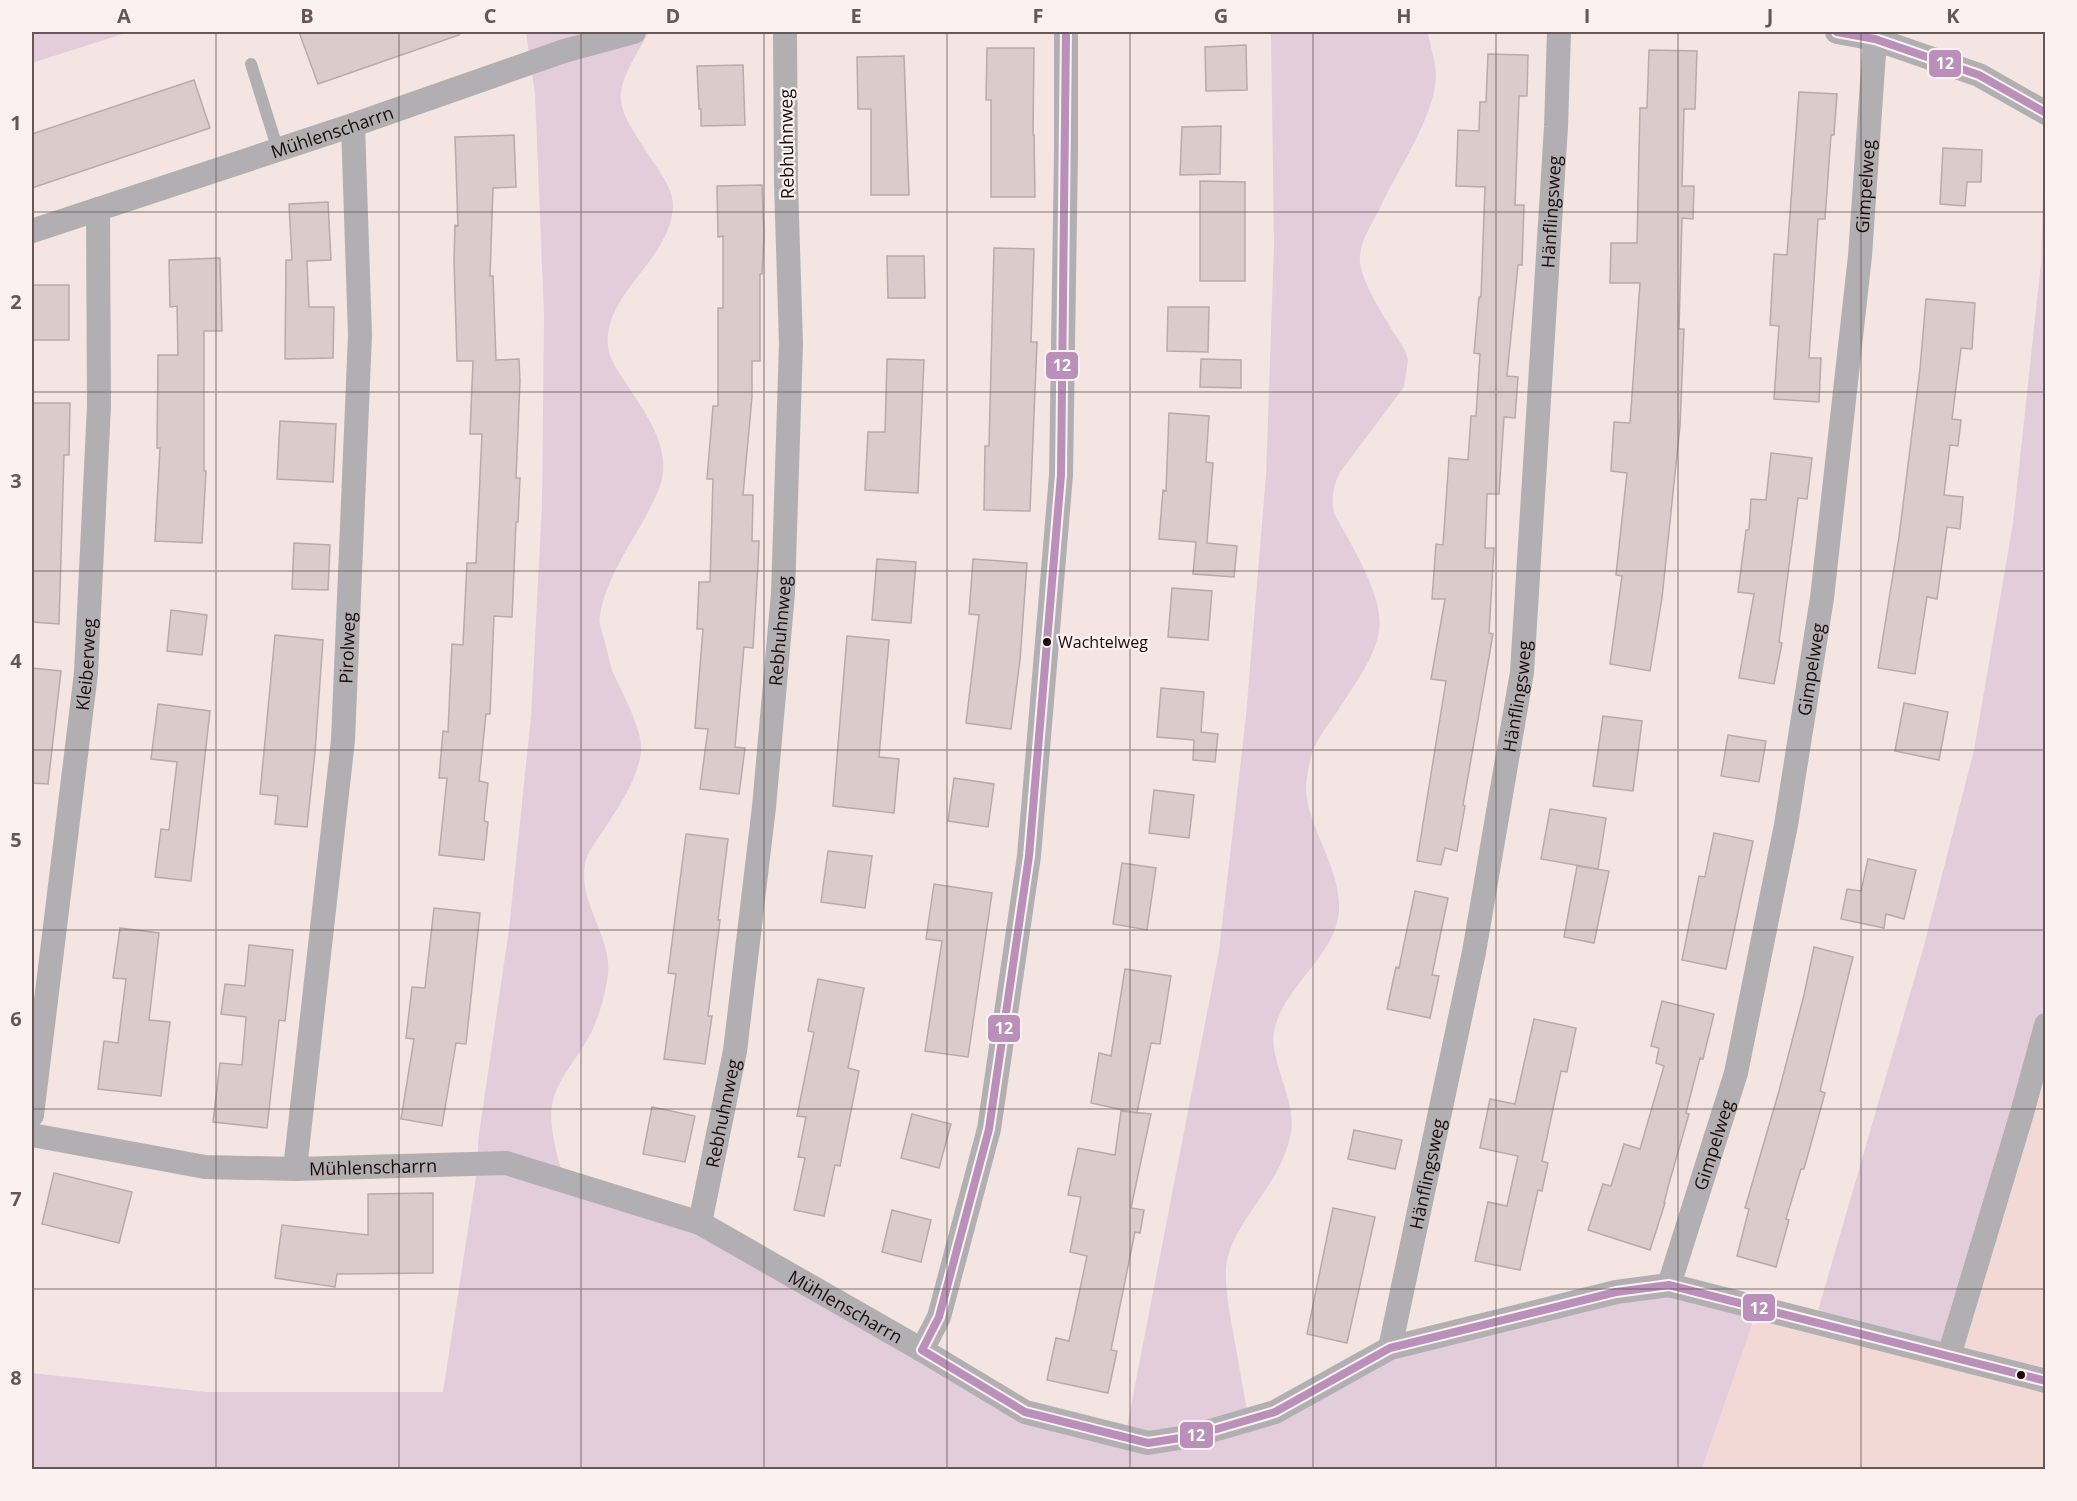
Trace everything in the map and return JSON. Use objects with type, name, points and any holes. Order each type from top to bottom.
[{"type":"street","name":"Mühlenscharrn","points":[[32,231],[352,125],[564,51],[634,32]]},
{"type":"street","name":"Rebhuhnweg","points":[[700,1223],[735,1051],[764,807],[783,593],[791,344],[786,183],[785,32]]},
{"type":"street","points":[[922,1350],[939,1317],[989,1129],[1029,856],[1061,475],[1066,32]]},
{"type":"street","name":"Hänflingsweg","points":[[1390,1348],[1474,952],[1522,672],[1556,127],[1559,32]]},
{"type":"street","points":[[1838,32],[1875,39],[1979,75],[2046,113]]},
{"type":"street","name":"Gimpelweg","points":[[1669,1285],[1736,1073],[1786,825],[1822,598],[1860,256],[1875,39]]},
{"type":"street","name":"Pirolweg","points":[[295,1168],[343,740],[360,335],[352,125]]},
{"type":"street","name":"Kleiberweg","points":[[32,1115],[86,673],[99,406],[98,209]]},
{"type":"street","points":[[1949,1356],[2046,1025]]},
{"type":"street","name":"Mühlenscharrn","points":[[32,1135],[205,1167],[295,1168],[506,1163],[700,1223],[922,1350],[1024,1412],[1148,1443],[1193,1436],[1275,1412],[1390,1348],[1616,1292],[1669,1285]]},
{"type":"street","points":[[1669,1285],[2046,1381]]},
{"type":"lane","points":[[251,64],[278,150]]},
{"type":"shaded area","points":[[32,32],[129,32],[32,63]]},
{"type":"shaded area","points":[[526,32],[649,32],[627,73],[621,100],[631,127],[667,185],[673,206],[669,225],[661,243],[616,309],[609,327],[610,355],[651,423],[661,447],[663,471],[654,501],[612,577],[600,618],[600,627],[612,670],[631,711],[639,734],[641,753],[631,784],[590,851],[585,864],[586,892],[605,946],[608,974],[597,1020],[563,1078],[553,1100],[552,1130],[564,1181],[700,1223],[1025,1412],[1125,1437],[1219,951],[1246,716],[1266,475],[1274,245],[1271,32],[1428,32],[1436,76],[1429,109],[1414,144],[1367,232],[1360,256],[1369,290],[1405,350],[1408,360],[1404,387],[1341,471],[1333,492],[1334,513],[1365,570],[1377,602],[1379,631],[1373,652],[1363,672],[1314,747],[1308,771],[1306,790],[1308,805],[1337,885],[1338,918],[1327,946],[1288,998],[1275,1027],[1273,1039],[1290,1106],[1291,1132],[1276,1174],[1236,1236],[1227,1260],[1228,1302],[1245,1399],[1249,1419],[1390,1348],[1669,1285],[1758,1307],[1702,1469],[32,1470],[32,1373],[206,1392],[443,1392],[478,1164],[478,1141],[509,929],[531,716],[542,505],[544,315],[535,94]]},
{"type":"shaded area","points":[[2045,124],[2045,1025],[1949,1356],[1815,1321],[1923,949],[1974,750],[2013,523],[2041,263]]},
{"type":"shaded area","points":[[2045,1025],[2045,1469],[1702,1470],[1751,1326],[1782,1313],[1949,1356]]},
{"type":"building","points":[[299,32],[459,32],[459,35],[318,84]]},
{"type":"building","points":[[1246,45],[1247,90],[1206,91],[1205,47]]},
{"type":"building","points":[[987,48],[1034,48],[1035,197],[991,197],[991,100],[986,100]]},
{"type":"building","points":[[1649,50],[1697,51],[1695,109],[1684,109],[1682,186],[1694,186],[1693,219],[1682,218],[1679,329],[1684,329],[1680,426],[1662,598],[1650,671],[1610,664],[1622,576],[1616,575],[1627,473],[1611,471],[1614,422],[1630,423],[1640,283],[1610,283],[1611,243],[1637,243],[1640,108],[1647,108]]},
{"type":"building","points":[[1488,54],[1528,55],[1527,96],[1519,96],[1515,205],[1524,205],[1522,265],[1518,265],[1507,376],[1518,377],[1515,418],[1504,417],[1499,494],[1487,494],[1485,548],[1494,548],[1489,633],[1493,634],[1457,851],[1445,848],[1441,865],[1417,861],[1446,681],[1431,679],[1445,599],[1432,599],[1436,544],[1443,545],[1449,458],[1468,460],[1471,416],[1476,416],[1480,354],[1474,353],[1479,297],[1481,297],[1485,187],[1456,186],[1458,130],[1479,131],[1480,102],[1486,102]]},
{"type":"building","points":[[904,56],[909,195],[871,195],[871,109],[858,109],[857,57]]},
{"type":"building","points":[[743,65],[745,125],[701,126],[697,66]]},
{"type":"building","points":[[194,80],[210,128],[32,188],[32,134]]},
{"type":"building","points":[[1799,92],[1837,94],[1834,135],[1831,135],[1825,219],[1818,219],[1809,358],[1821,358],[1819,402],[1774,399],[1779,326],[1770,325],[1774,254],[1787,255]]},
{"type":"building","points":[[1221,126],[1220,174],[1180,175],[1182,127]]},
{"type":"building","points":[[514,135],[516,187],[493,188],[490,276],[493,276],[496,360],[519,359],[516,478],[520,478],[512,617],[494,616],[490,714],[486,714],[479,781],[488,783],[484,821],[488,822],[484,860],[439,855],[447,778],[439,778],[443,731],[448,732],[452,644],[463,645],[467,563],[476,563],[482,434],[470,434],[473,361],[457,361],[454,260],[455,225],[458,226],[455,137]]},
{"type":"building","points":[[1943,148],[1982,150],[1981,182],[1967,182],[1965,206],[1940,204]]},
{"type":"building","points":[[1200,181],[1245,182],[1245,281],[1200,281]]},
{"type":"building","points":[[762,185],[764,235],[762,274],[760,274],[760,361],[752,361],[752,397],[743,495],[753,495],[752,541],[759,541],[753,648],[744,647],[735,747],[745,748],[739,794],[700,789],[708,729],[695,728],[703,629],[697,629],[699,582],[710,582],[713,479],[707,479],[713,406],[718,406],[718,308],[723,308],[723,236],[718,237],[717,186]]},
{"type":"building","points":[[328,202],[331,260],[307,261],[309,307],[334,307],[333,358],[285,359],[286,260],[292,260],[289,204]]},
{"type":"building","points":[[994,248],[1034,249],[1031,342],[1037,342],[1030,511],[984,510],[985,446],[989,446]]},
{"type":"building","points":[[887,256],[924,256],[925,298],[888,298]]},
{"type":"building","points":[[220,258],[222,331],[204,331],[204,471],[206,471],[202,543],[155,541],[160,448],[157,448],[158,355],[178,355],[177,306],[170,307],[169,260]]},
{"type":"building","points":[[32,285],[69,285],[69,340],[32,340]]},
{"type":"building","points":[[1926,299],[1975,303],[1972,349],[1961,348],[1952,419],[1961,420],[1958,446],[1950,445],[1944,495],[1963,497],[1960,529],[1947,527],[1937,599],[1927,597],[1915,674],[1878,668],[1899,537],[1920,369]]},
{"type":"building","points":[[1168,307],[1209,307],[1208,352],[1167,351]]},
{"type":"building","points":[[887,359],[924,360],[918,493],[865,490],[868,432],[885,432]]},
{"type":"building","points":[[1201,359],[1241,360],[1241,388],[1200,387]]},
{"type":"building","points":[[32,403],[70,403],[69,455],[64,455],[59,624],[32,622]]},
{"type":"building","points":[[1169,413],[1209,416],[1206,462],[1213,463],[1207,543],[1237,546],[1234,577],[1193,574],[1196,542],[1159,539],[1163,490],[1166,491]]},
{"type":"building","points":[[280,421],[336,424],[333,482],[277,479]]},
{"type":"building","points":[[1771,453],[1812,458],[1807,499],[1798,498],[1779,642],[1782,643],[1774,684],[1739,678],[1754,594],[1738,592],[1746,530],[1749,530],[1751,499],[1766,500]]},
{"type":"building","points":[[294,543],[330,545],[328,590],[292,589]]},
{"type":"building","points":[[877,559],[916,562],[911,623],[872,620]]},
{"type":"building","points":[[973,559],[1027,563],[1020,660],[1011,729],[966,723],[979,615],[969,614]]},
{"type":"building","points":[[1172,588],[1212,591],[1208,640],[1168,637]]},
{"type":"building","points":[[171,610],[207,615],[202,655],[167,651]]},
{"type":"building","points":[[275,635],[323,640],[307,827],[275,824],[278,796],[260,794]]},
{"type":"building","points":[[847,636],[889,640],[879,757],[899,759],[894,813],[833,806]]},
{"type":"building","points":[[32,668],[61,671],[48,784],[32,783]]},
{"type":"building","points":[[1161,688],[1204,692],[1201,732],[1218,734],[1215,762],[1193,760],[1194,740],[1157,737]]},
{"type":"building","points":[[1904,703],[1948,712],[1939,760],[1895,751]]},
{"type":"building","points":[[158,704],[210,711],[191,881],[155,877],[161,829],[169,830],[177,762],[151,759]]},
{"type":"building","points":[[1603,716],[1642,721],[1633,791],[1593,786]]},
{"type":"building","points":[[1728,735],[1766,741],[1759,782],[1721,776]]},
{"type":"building","points":[[954,778],[994,784],[988,827],[948,821]]},
{"type":"building","points":[[1154,790],[1194,795],[1189,838],[1149,833]]},
{"type":"building","points":[[1550,809],[1606,818],[1598,869],[1541,859]]},
{"type":"building","points":[[1714,833],[1753,841],[1726,969],[1682,960],[1699,876],[1705,877]]},
{"type":"building","points":[[686,834],[728,839],[708,1016],[712,1016],[705,1064],[664,1059],[676,974],[668,973]]},
{"type":"building","points":[[828,851],[872,856],[865,908],[821,902]]},
{"type":"building","points":[[1868,859],[1916,870],[1904,919],[1886,914],[1884,928],[1841,919],[1847,889],[1861,891]]},
{"type":"building","points":[[1122,863],[1156,868],[1147,930],[1113,924]]},
{"type":"building","points":[[1577,866],[1609,871],[1594,943],[1564,937]]},
{"type":"building","points":[[934,884],[992,893],[968,1057],[925,1051],[942,941],[926,939]]},
{"type":"building","points":[[1415,891],[1448,898],[1432,975],[1439,976],[1430,1018],[1387,1009],[1396,967],[1399,968]]},
{"type":"building","points":[[434,908],[480,913],[466,1044],[456,1043],[442,1126],[401,1119],[414,1039],[406,1038],[412,987],[425,988]]},
{"type":"building","points":[[120,928],[159,933],[149,1020],[170,1022],[161,1096],[98,1089],[104,1041],[118,1043],[126,979],[113,978]]},
{"type":"building","points":[[249,945],[293,950],[285,1021],[279,1020],[267,1128],[213,1122],[220,1063],[242,1065],[246,1017],[221,1014],[225,984],[245,986]]},
{"type":"building","points":[[1814,947],[1853,957],[1820,1091],[1825,1093],[1804,1169],[1801,1169],[1786,1219],[1789,1220],[1776,1267],[1737,1256],[1749,1209],[1745,1208],[1779,1091]]},
{"type":"building","points":[[1125,969],[1171,976],[1160,1044],[1151,1043],[1137,1113],[1091,1103],[1099,1053],[1111,1056]]},
{"type":"building","points":[[818,979],[864,988],[848,1068],[859,1071],[840,1166],[835,1165],[824,1216],[794,1210],[805,1158],[798,1157],[806,1117],[797,1116],[814,1032],[808,1031]]},
{"type":"building","points":[[1662,1001],[1714,1014],[1703,1059],[1700,1058],[1686,1113],[1689,1114],[1665,1203],[1650,1250],[1588,1230],[1603,1184],[1611,1186],[1624,1144],[1640,1149],[1664,1066],[1656,1063],[1659,1048],[1651,1046]]},
{"type":"building","points":[[1534,1019],[1576,1028],[1567,1072],[1561,1071],[1542,1161],[1548,1163],[1542,1191],[1538,1190],[1520,1270],[1475,1261],[1488,1202],[1507,1206],[1518,1156],[1480,1148],[1490,1099],[1515,1104]]},
{"type":"building","points":[[652,1107],[695,1116],[685,1162],[643,1154]]},
{"type":"building","points":[[1121,1111],[1151,1114],[1131,1208],[1144,1210],[1140,1233],[1135,1232],[1111,1350],[1117,1351],[1108,1393],[1047,1380],[1056,1338],[1069,1341],[1087,1256],[1070,1252],[1081,1197],[1068,1195],[1078,1148],[1115,1155]]},
{"type":"building","points":[[912,1114],[951,1124],[939,1168],[901,1158]]},
{"type":"building","points":[[1354,1130],[1402,1140],[1395,1169],[1348,1159]]},
{"type":"building","points":[[54,1173],[132,1192],[119,1243],[42,1224]]},
{"type":"building","points":[[433,1193],[433,1273],[337,1274],[335,1287],[275,1278],[282,1225],[368,1235],[368,1194]]},
{"type":"building","points":[[1333,1208],[1375,1217],[1347,1343],[1307,1334]]},
{"type":"building","points":[[892,1210],[931,1220],[921,1262],[882,1252]]},
{"type":"transit line","name":"12","points":[[922,1350],[939,1317],[989,1129],[1029,856],[1061,475],[1066,32]]},
{"type":"transit line","name":"12","points":[[1837,32],[1875,39],[1979,75],[2046,113]]},
{"type":"transit line","name":"12","points":[[922,1350],[1025,1412],[1148,1443],[1193,1436],[1275,1412],[1390,1348],[1616,1292],[1669,1285],[2046,1381]]},
{"type":"place","name":"Wachtelweg","points":[[1047,642]]}]
